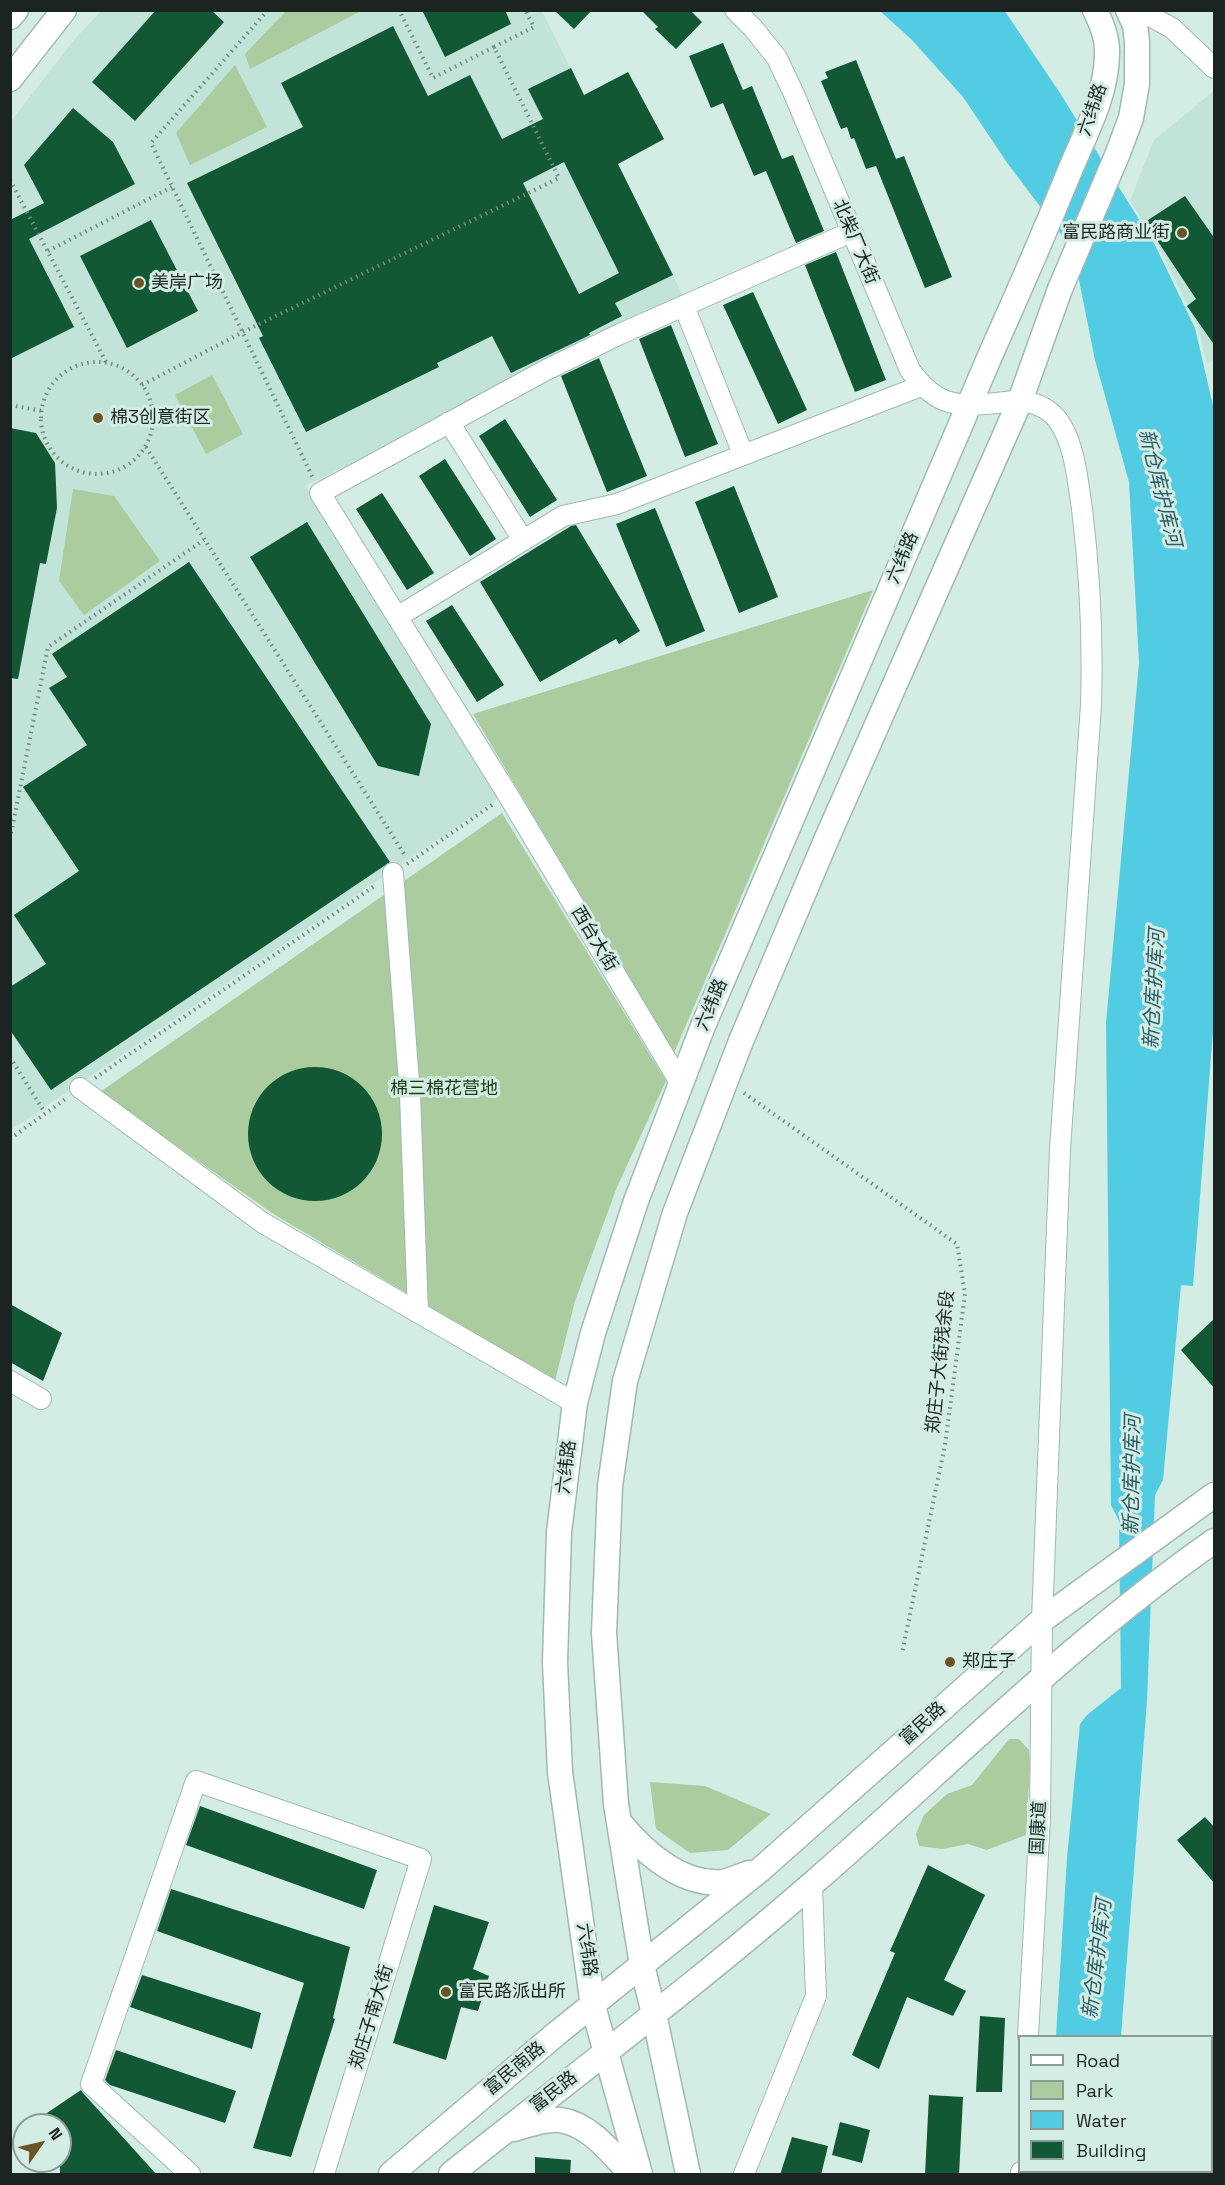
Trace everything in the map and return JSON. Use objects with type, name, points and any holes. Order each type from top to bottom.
[{"type":"main road","points":[[10,17],[16,10]]},
{"type":"main road","points":[[10,79],[64,10]]},
{"type":"main road","name":"六纬路","points":[[605,2052],[593,2006],[560,1772],[555,1662],[559,1532],[575,1404],[593,1333],[636,1200],[703,1026],[1035,255],[1091,119],[1102,86],[1107,52],[1101,22],[1095,10]]},
{"type":"main road","name":"六纬路","points":[[654,2014],[642,1965],[619,1822],[604,1633],[610,1486],[625,1381],[675,1213],[726,1080],[823,848],[1020,401],[1060,289],[1131,118],[1137,84],[1137,42],[1128,10]]},
{"type":"main road","name":"富民路","points":[[642,1965],[760,1870],[1042,1620],[1215,1495]]},
{"type":"main road","name":"富民路","points":[[503,2133],[654,2014],[812,1884],[1041,1677],[1194,1555],[1215,1541]]},
{"type":"main road","points":[[619,1822],[654,1858],[678,1873],[697,1881],[723,1881],[760,1870]]},
{"type":"main road","name":"富民南路","points":[[390,2175],[556,2034],[642,1965]]},
{"type":"main road","points":[[654,2014],[688,2175]]},
{"type":"main road","points":[[605,2052],[639,2175]]},
{"type":"main road","points":[[450,2175],[503,2133],[541,2122],[560,2120],[584,2128],[631,2175]]},
{"type":"street","name":"北柴厂大街","points":[[735,10],[777,58],[910,370],[921,386],[946,403],[969,406],[1020,401]]},
{"type":"street","points":[[1139,10],[1172,28],[1215,68]]},
{"type":"street","points":[[320,493],[546,370],[851,232]]},
{"type":"street","points":[[684,306],[743,454]]},
{"type":"street","points":[[397,617],[563,516],[617,504],[921,386]]},
{"type":"street","name":"国康道","points":[[1020,401],[1051,411],[1062,425],[1070,448],[1078,478],[1086,544],[1092,645],[1090,717],[1060,1149],[1042,1620],[1040,1818],[1028,2035]]},
{"type":"street","points":[[449,422],[523,540]]},
{"type":"street","name":"西台大街","points":[[320,493],[508,795],[681,1084]]},
{"type":"street","points":[[401,868],[418,1313]]},
{"type":"street","points":[[80,1088],[263,1223],[575,1404]]},
{"type":"street","points":[[10,1381],[41,1400]]},
{"type":"street","name":"郑庄子南大街","points":[[190,2175],[91,2084],[196,1781],[421,1859],[324,2175]]},
{"type":"street","points":[[744,2175],[816,1996],[812,1884]]},
{"type":"path","points":[[268,10],[151,143],[320,493]]},
{"type":"path","points":[[399,10],[433,78],[534,27],[525,10]]},
{"type":"path","points":[[142,385],[243,332],[559,178],[494,47]]},
{"type":"path","points":[[10,180],[106,363]]},
{"type":"path","points":[[48,251],[172,187]]},
{"type":"path","points":[[87,363],[106,363],[124,369],[142,385],[149,396],[154,413],[152,431],[146,447],[134,461],[119,471],[102,475],[84,473],[68,466],[53,454],[44,437],[41,418],[44,398],[54,382],[69,369],[87,363]]},
{"type":"path","points":[[10,405],[42,411]]},
{"type":"path","points":[[146,447],[401,868]]},
{"type":"path","points":[[10,839],[48,646],[204,540]]},
{"type":"path","points":[[10,1139],[80,1088],[508,795]]},
{"type":"path","points":[[10,1057],[45,1113]]},
{"type":"path","name":"郑庄子大街残余段","points":[[726,1080],[957,1244],[965,1294],[950,1410],[902,1653]]},
{"type":"shaded area","name":"棉3创意街区","points":[[101,11],[542,11],[684,298],[305,486],[503,795],[11,1130],[11,121],[74,40]]},
{"type":"shaded area","name":"富民路商业街","points":[[1214,91],[1214,359],[1207,364],[1198,327],[1159,247],[1130,201],[1154,140]]},
{"type":"green space","points":[[286,11],[361,11],[250,69],[245,54]]},
{"type":"green space","points":[[235,65],[267,127],[190,165],[176,133]]},
{"type":"green space","points":[[212,375],[243,434],[206,454],[175,395]]},
{"type":"green space","points":[[73,489],[114,496],[160,561],[84,615],[59,581]]},
{"type":"green space","points":[[873,590],[674,1053],[473,714]]},
{"type":"green space","name":"棉三棉花营地","points":[[502,813],[666,1081],[617,1187],[575,1301],[555,1381],[275,1215],[100,1092]]},
{"type":"green space","points":[[1009,1739],[1019,1739],[1029,1750],[1026,1835],[987,1850],[968,1844],[942,1849],[919,1846],[916,1834],[924,1815],[947,1794],[972,1785]]},
{"type":"green space","points":[[650,1782],[705,1786],[771,1814],[728,1850],[690,1853],[656,1829]]},
{"type":"water","name":"新仓库护库河","points":[[1004,10],[1058,90],[1155,245],[1195,328],[1214,410],[1214,1018],[1193,1286],[1181,1285],[1163,1480],[1155,1495],[1147,1701],[1121,2035],[1056,2035],[1067,1858],[1080,1724],[1087,1715],[1121,1688],[1119,1521],[1111,1505],[1106,1023],[1139,663],[1129,482],[1095,360],[1073,250],[1008,164],[963,97],[912,40],[880,11]]},
{"type":"building","points":[[156,10],[211,10],[224,22],[135,121],[92,82]]},
{"type":"building","points":[[422,10],[505,10],[511,24],[445,57]]},
{"type":"building","points":[[554,10],[592,10],[574,29]]},
{"type":"building","points":[[641,10],[690,10],[702,22],[676,49],[655,29],[658,27]]},
{"type":"building","points":[[393,26],[428,96],[470,75],[502,139],[543,119],[528,89],[571,68],[584,95],[628,72],[664,139],[618,164],[673,275],[615,303],[622,316],[589,333],[590,335],[511,373],[492,336],[437,363],[439,367],[306,432],[259,338],[263,336],[187,183],[303,127],[281,83]],"holes":[[[564,162],[619,273],[579,294],[523,183]]]},
{"type":"building","points":[[723,43],[743,90],[752,86],[782,159],[793,155],[824,231],[796,243],[766,171],[754,176],[723,103],[711,108],[689,56]]},
{"type":"building","points":[[856,60],[896,159],[904,156],[952,277],[925,288],[876,166],[866,169],[854,138],[851,139],[847,127],[841,129],[821,81],[828,78],[825,72]]},
{"type":"building","points":[[73,108],[113,142],[135,184],[29,239],[74,327],[10,359],[10,220],[44,203],[24,165]]},
{"type":"building","points":[[1185,196],[1215,239],[1215,346],[1187,306],[1196,299],[1145,222]]},
{"type":"building","name":"美岸广场","points":[[151,220],[198,311],[127,348],[80,256]]},
{"type":"building","points":[[836,252],[886,380],[855,392],[805,265]]},
{"type":"building","points":[[753,292],[807,410],[778,424],[723,305]]},
{"type":"building","points":[[671,325],[718,444],[685,457],[639,339]]},
{"type":"building","points":[[599,358],[647,476],[607,492],[561,376]]},
{"type":"building","points":[[505,419],[557,500],[530,517],[479,436]]},
{"type":"building","points":[[10,428],[36,433],[55,463],[57,508],[46,564],[40,563],[18,679],[10,678]]},
{"type":"building","points":[[445,459],[496,539],[470,556],[419,476]]},
{"type":"building","points":[[734,486],[778,597],[739,613],[695,502]]},
{"type":"building","points":[[382,493],[434,573],[407,590],[356,509]]},
{"type":"building","points":[[655,508],[705,631],[666,647],[616,524]]},
{"type":"building","points":[[307,522],[431,724],[419,776],[378,766],[250,557]]},
{"type":"building","points":[[576,525],[640,631],[619,644],[616,639],[540,682],[480,582]]},
{"type":"building","points":[[189,562],[390,862],[51,1090],[10,1030],[10,987],[46,964],[14,915],[79,871],[23,787],[87,745],[49,688],[67,677],[52,654]]},
{"type":"building","points":[[452,605],[504,685],[477,702],[426,621]]},
{"type":"building","points":[[315,1067],[341,1072],[363,1086],[377,1108],[382,1134],[377,1160],[363,1182],[341,1196],[315,1201],[289,1196],[267,1182],[253,1160],[248,1134],[253,1108],[267,1086],[289,1072]]},
{"type":"building","points":[[10,1304],[62,1333],[43,1381],[10,1362]]},
{"type":"building","points":[[1215,1318],[1215,1389],[1181,1350]]},
{"type":"building","points":[[200,1806],[377,1870],[364,1909],[186,1845]]},
{"type":"building","points":[[1205,1817],[1215,1828],[1215,1884],[1177,1840]]},
{"type":"building","points":[[928,1865],[985,1895],[944,1980],[966,1991],[953,2016],[907,1997],[879,2069],[852,2055],[895,1953],[890,1951]]},
{"type":"building","points":[[171,1889],[350,1947],[333,2018],[335,2019],[291,2157],[253,2148],[304,1983],[157,1931]]},
{"type":"building","name":"富民路派出所","points":[[434,1905],[489,1922],[473,1969],[489,1976],[478,2011],[461,2007],[446,2060],[393,2043]]},
{"type":"building","points":[[142,1975],[261,2013],[252,2049],[130,2007]]},
{"type":"building","points":[[980,2016],[1005,2018],[1002,2092],[976,2092]]},
{"type":"building","points":[[116,2050],[236,2091],[225,2123],[110,2085],[105,2080]]},
{"type":"building","points":[[81,2090],[157,2175],[60,2175],[60,2173],[72,2173],[72,2113],[47,2113]]},
{"type":"building","points":[[929,2095],[963,2097],[959,2175],[925,2175]]},
{"type":"building","points":[[840,2122],[870,2130],[862,2163],[832,2155]]},
{"type":"building","points":[[792,2137],[828,2146],[821,2175],[780,2175]]},
{"type":"building","points":[[535,2157],[571,2160],[570,2175],[535,2175]]},
{"type":"place","name":"富民路商业街","points":[[1182,233]]},
{"type":"place","name":"美岸广场","points":[[139,283]]},
{"type":"place","name":"棉3创意街区","points":[[98,418]]},
{"type":"place","name":"郑庄子","points":[[950,1662]]},
{"type":"place","name":"富民路派出所","points":[[446,1992]]}]
